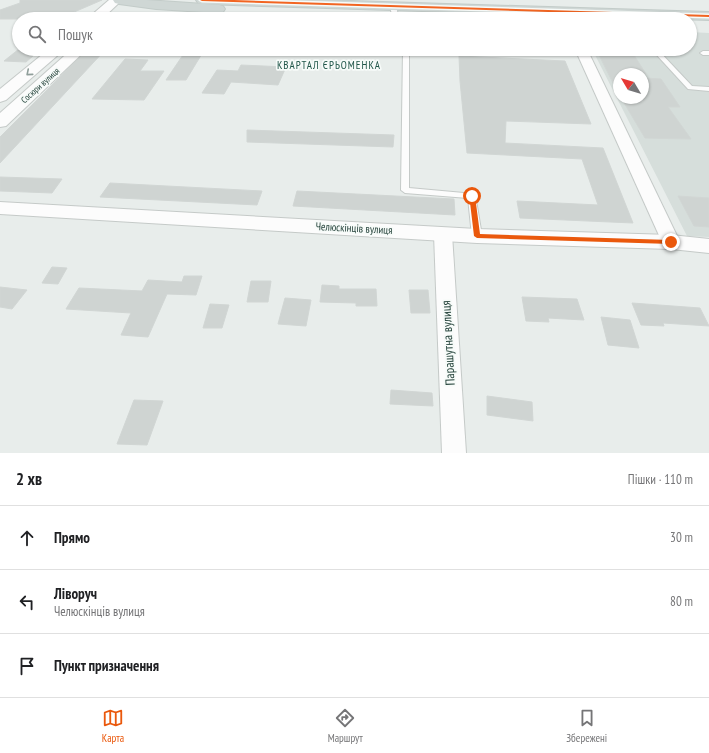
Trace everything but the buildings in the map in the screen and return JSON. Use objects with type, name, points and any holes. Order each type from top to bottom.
[{"type":"main road","points":[[202,0],[318,2],[387,12]]},
{"type":"main road","points":[[125,2],[230,10],[339,12]]},
{"type":"main road","points":[[697,16],[709,16]]},
{"type":"main road","points":[[697,23],[709,24]]},
{"type":"street","points":[[107,12],[125,2]]},
{"type":"street","name":"Сосюри вулиця","points":[[0,97],[50,56]]},
{"type":"street","name":"Сосюри вулиця","points":[[0,122],[72,56]]},
{"type":"street","points":[[584,56],[671,242]]},
{"type":"street","name":"Челюскінців вулиця","points":[[0,208],[477,236],[671,242],[709,246]]},
{"type":"street","name":"Парашутна вулиця","points":[[443,234],[454,453]]},
{"type":"lane","points":[[406,56],[406,190],[472,196],[477,236]]},
{"type":"lane","points":[[661,56],[690,88],[709,89]]},
{"type":"shaded area","points":[[697,32],[709,33],[709,237],[687,236],[620,104],[649,104],[649,68],[613,68],[613,90],[596,56],[697,56]]},
{"type":"transit line","points":[[202,0],[582,12]]},
{"type":"transit line","points":[[697,16],[709,16]]},
{"type":"district","name":"КВАРТАЛ ЄРЬОМЕНКА","points":[[329,65]]},
{"type":"route","points":[[472,196],[477,236],[671,242]]}]
